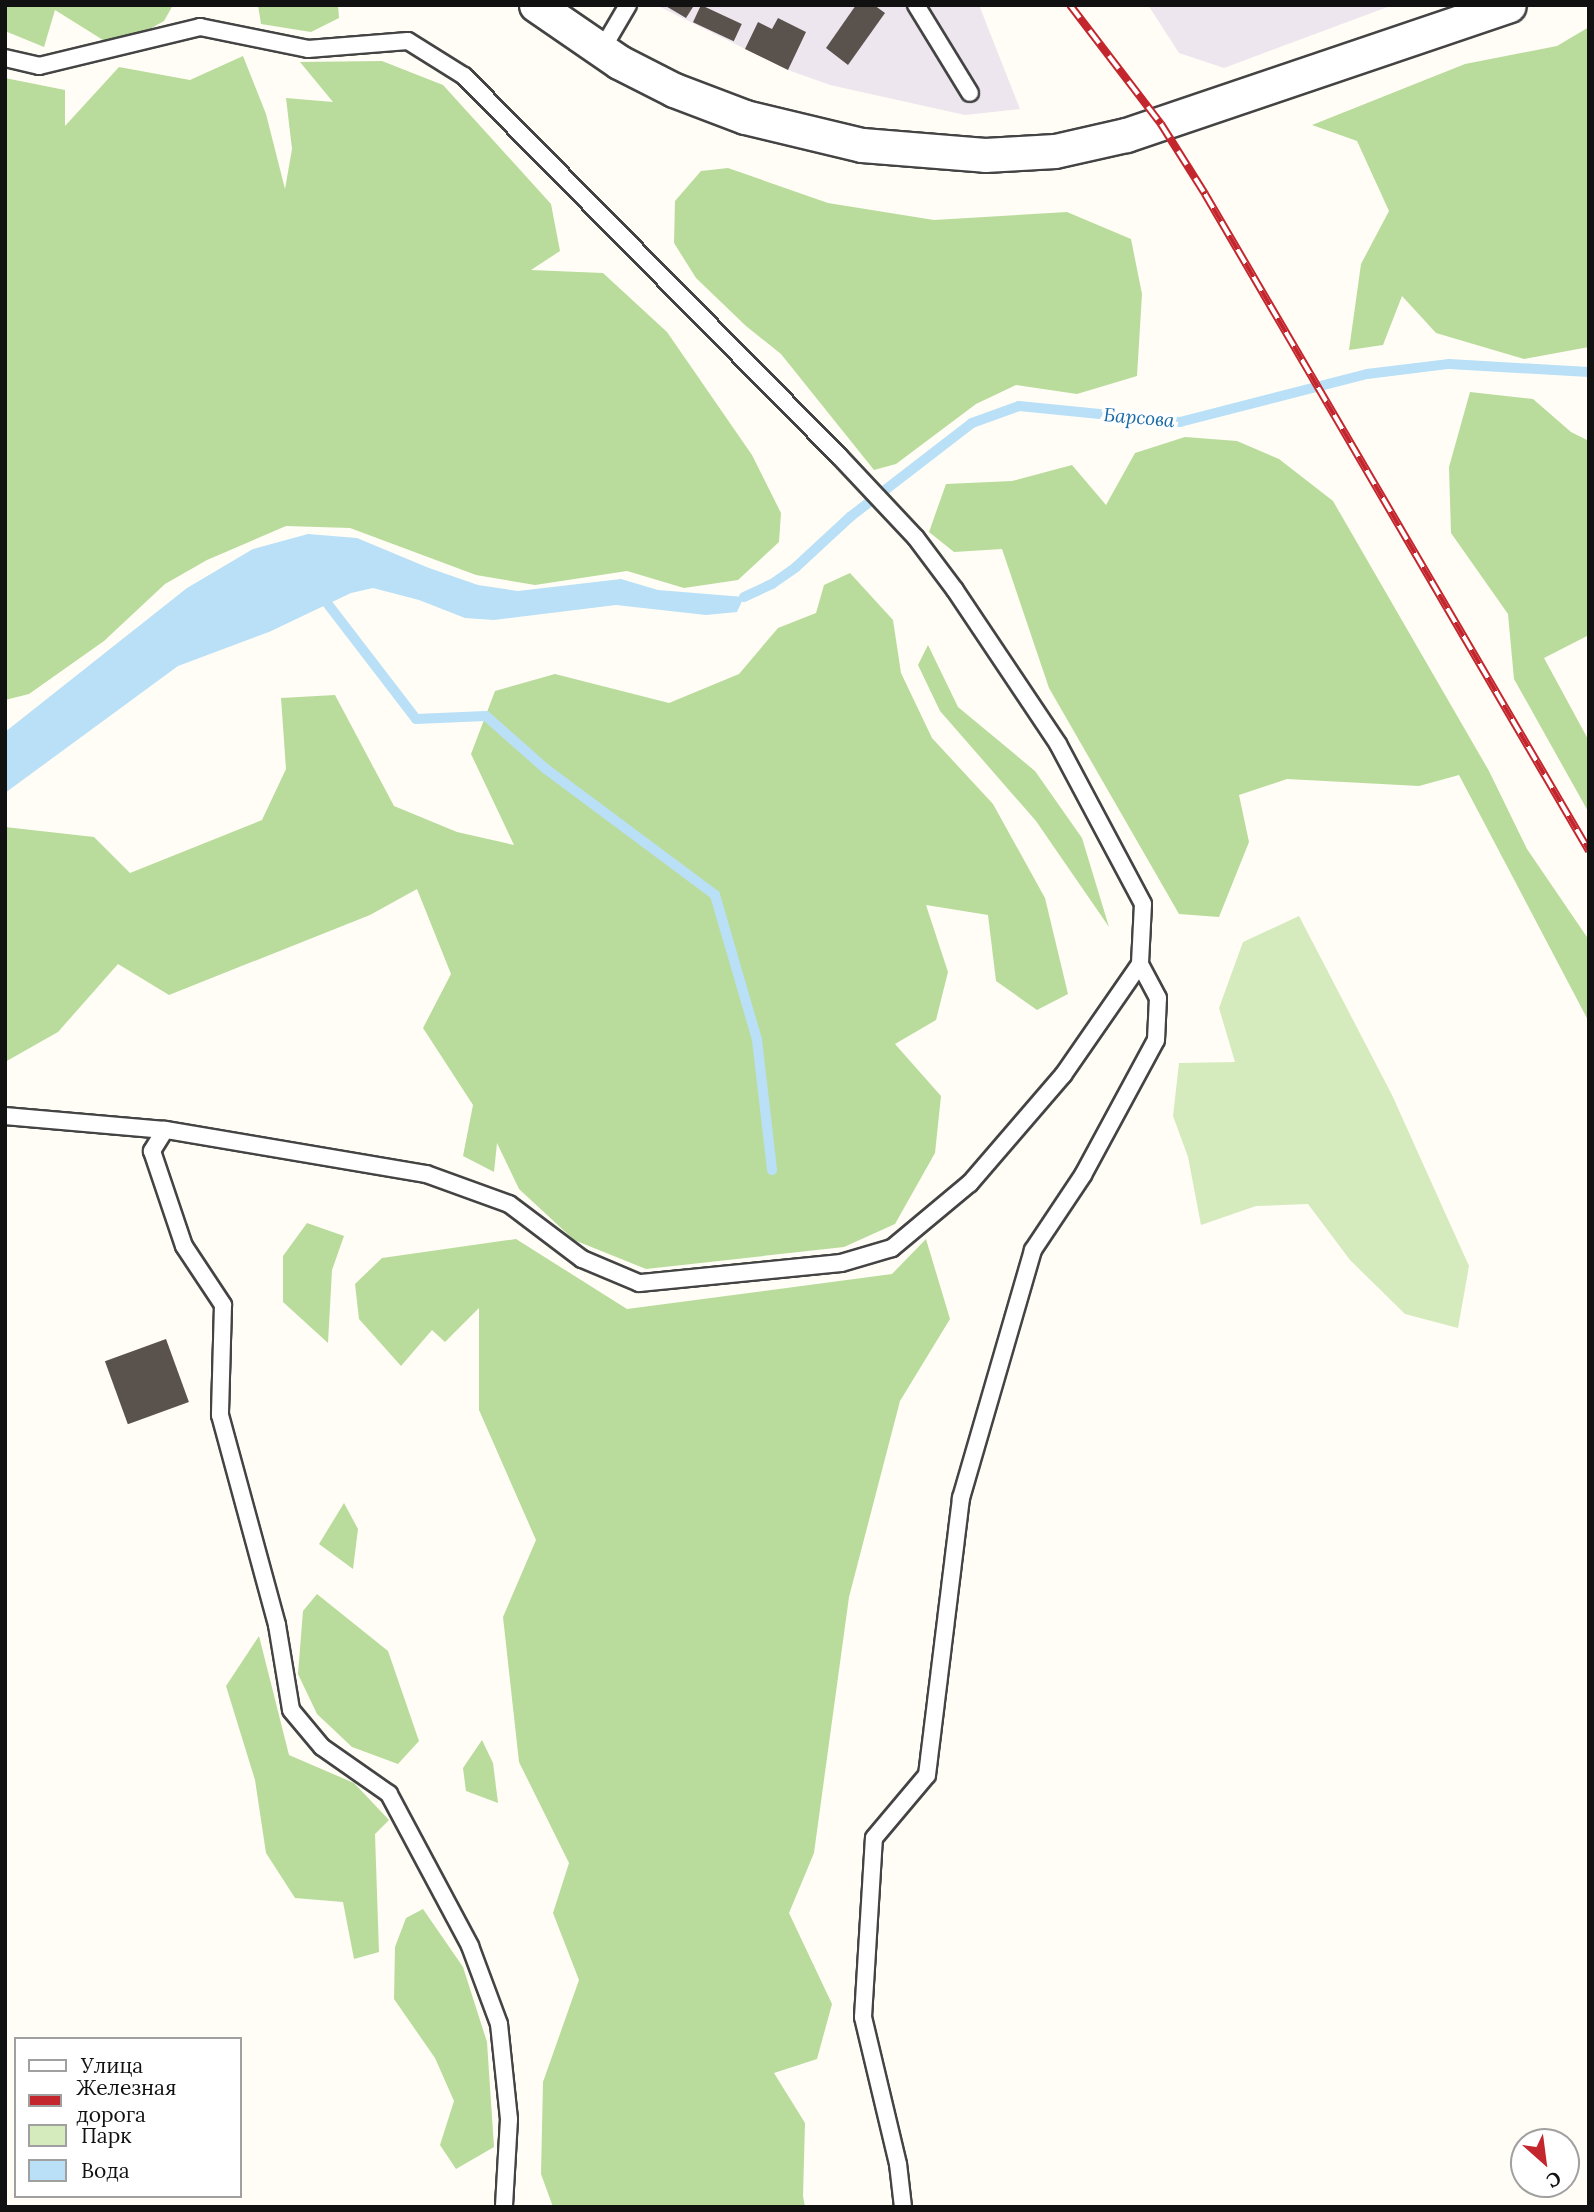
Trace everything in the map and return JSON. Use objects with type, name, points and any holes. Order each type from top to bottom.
[{"type":"street","points":[[536,5],[601,51],[674,90],[793,130],[896,149],[1017,155],[1091,145],[1149,128],[1509,5]]},
{"type":"lane","points":[[601,51],[628,5]]},
{"type":"lane","points":[[916,5],[970,93]]},
{"type":"lane","points":[[5,58],[38,66],[200,27],[308,49],[408,41],[464,76],[839,456],[916,538],[955,590],[1058,744],[1143,904],[1140,964],[1158,998],[1156,1040],[1083,1175],[1033,1250],[961,1498],[927,1775],[874,1838],[863,2017],[898,2164],[903,2207]]},
{"type":"lane","points":[[5,1116],[165,1130],[426,1174],[509,1204],[582,1259],[639,1283],[841,1263],[892,1248],[970,1183],[1063,1075],[1140,964]]},
{"type":"lane","points":[[165,1130],[152,1151],[184,1246],[223,1304],[220,1415],[277,1625],[290,1710],[322,1746],[389,1794],[470,1946],[499,2024],[509,2119],[504,2207]]},
{"type":"shaded area","points":[[656,5],[979,5],[1020,109],[965,115],[830,85],[788,70]]},
{"type":"shaded area","points":[[1148,5],[1393,5],[1224,68],[1179,53]]},
{"type":"green space","points":[[5,5],[173,5],[164,21],[130,40],[103,40],[55,10],[44,47],[5,31]]},
{"type":"green space","points":[[258,5],[338,5],[339,18],[311,32],[261,24]]},
{"type":"green space","points":[[1589,27],[1589,347],[1524,359],[1436,333],[1402,296],[1383,345],[1349,350],[1361,264],[1389,211],[1357,141],[1312,125],[1465,64],[1557,46]]},
{"type":"green space","points":[[243,56],[266,114],[285,189],[292,149],[286,98],[333,102],[300,62],[382,61],[443,85],[551,204],[560,251],[531,270],[603,273],[667,332],[752,455],[781,513],[779,542],[738,580],[684,588],[627,571],[535,585],[476,575],[350,528],[286,526],[207,560],[165,584],[104,641],[29,694],[5,700],[5,78],[65,90],[65,126],[119,67],[190,80]]},
{"type":"green space","points":[[728,168],[828,203],[934,220],[1067,212],[1131,239],[1142,294],[1137,376],[1077,394],[1016,385],[976,404],[896,464],[874,470],[781,354],[746,326],[696,278],[674,243],[675,201],[701,171]]},
{"type":"green space","points":[[1470,392],[1533,399],[1571,432],[1589,441],[1589,635],[1544,658],[1589,741],[1589,813],[1514,679],[1508,614],[1451,533],[1449,467]]},
{"type":"green space","points":[[1185,437],[1237,441],[1279,459],[1333,501],[1489,771],[1527,849],[1589,940],[1589,1022],[1459,775],[1419,786],[1287,779],[1239,795],[1249,842],[1219,917],[1179,914],[1049,688],[1002,549],[954,552],[929,532],[946,484],[1012,481],[1072,465],[1106,505],[1135,453]]},
{"type":"green space","points":[[850,573],[893,620],[901,673],[932,738],[993,804],[1045,898],[1068,994],[1037,1010],[996,981],[988,915],[926,905],[948,972],[936,1020],[895,1044],[941,1096],[935,1153],[895,1224],[844,1247],[646,1269],[574,1240],[519,1189],[497,1143],[494,1172],[463,1156],[473,1105],[423,1028],[451,974],[417,889],[370,915],[169,995],[118,964],[58,1032],[5,1062],[5,827],[94,837],[130,873],[262,820],[286,769],[281,698],[335,695],[394,806],[457,832],[514,845],[471,754],[495,691],[555,674],[669,703],[739,674],[778,628],[816,613],[824,585]]},
{"type":"green space","points":[[928,645],[958,707],[1035,771],[1082,838],[1109,927],[1036,821],[940,711],[918,665]]},
{"type":"green space","points":[[1299,916],[1392,1095],[1469,1266],[1458,1328],[1405,1314],[1350,1260],[1308,1204],[1256,1206],[1201,1225],[1188,1157],[1173,1116],[1179,1063],[1235,1062],[1219,1008],[1243,942]]},
{"type":"green space","points":[[307,1223],[344,1236],[332,1270],[328,1343],[283,1302],[283,1256]]},
{"type":"green space","points":[[516,1239],[627,1309],[892,1274],[926,1239],[950,1319],[900,1401],[849,1597],[814,1853],[789,1913],[832,2004],[817,2059],[774,2073],[805,2123],[805,2207],[553,2207],[541,2174],[543,2082],[579,1980],[553,1913],[569,1863],[519,1762],[503,1617],[536,1540],[479,1410],[479,1308],[445,1342],[432,1330],[401,1366],[359,1319],[355,1284],[382,1258]]},
{"type":"green space","points":[[344,1503],[358,1529],[353,1569],[319,1544]]},
{"type":"green space","points":[[317,1594],[388,1651],[419,1741],[398,1764],[352,1747],[317,1714],[298,1674],[303,1611]]},
{"type":"green space","points":[[259,1636],[289,1755],[354,1783],[389,1820],[375,1834],[379,1952],[354,1959],[343,1902],[295,1898],[266,1853],[255,1780],[226,1686]]},
{"type":"green space","points":[[482,1740],[493,1763],[498,1803],[466,1791],[463,1768]]},
{"type":"green space","points":[[423,1909],[463,1967],[487,2042],[494,2147],[456,2169],[440,2145],[454,2101],[435,2058],[394,1999],[395,1947],[406,1918]]},
{"type":"water","points":[[308,534],[357,538],[478,585],[518,591],[621,579],[658,590],[744,597],[737,612],[706,615],[616,605],[494,620],[465,618],[419,600],[373,588],[351,593],[269,632],[178,666],[5,793],[5,732],[187,588],[253,549]]},
{"type":"building","points":[[664,5],[690,5],[693,7],[686,18]]},
{"type":"building","points":[[701,5],[742,24],[734,41],[693,22]]},
{"type":"building","points":[[856,5],[874,5],[885,13],[848,65],[826,48]]},
{"type":"building","points":[[778,18],[806,32],[788,70],[745,49],[758,22],[772,29]]},
{"type":"building","points":[[166,1339],[189,1402],[128,1424],[105,1361]]},
{"type":"waterway","name":"Барсова","points":[[744,597],[772,584],[796,567],[850,517],[972,423],[1019,406],[1180,422],[1367,374],[1449,364],[1589,372]]},
{"type":"waterway","points":[[327,603],[416,719],[486,716],[546,769],[715,895],[757,1040],[772,1170]]},
{"type":"railway","points":[[1070,5],[1161,124],[1205,194],[1589,851]]}]
